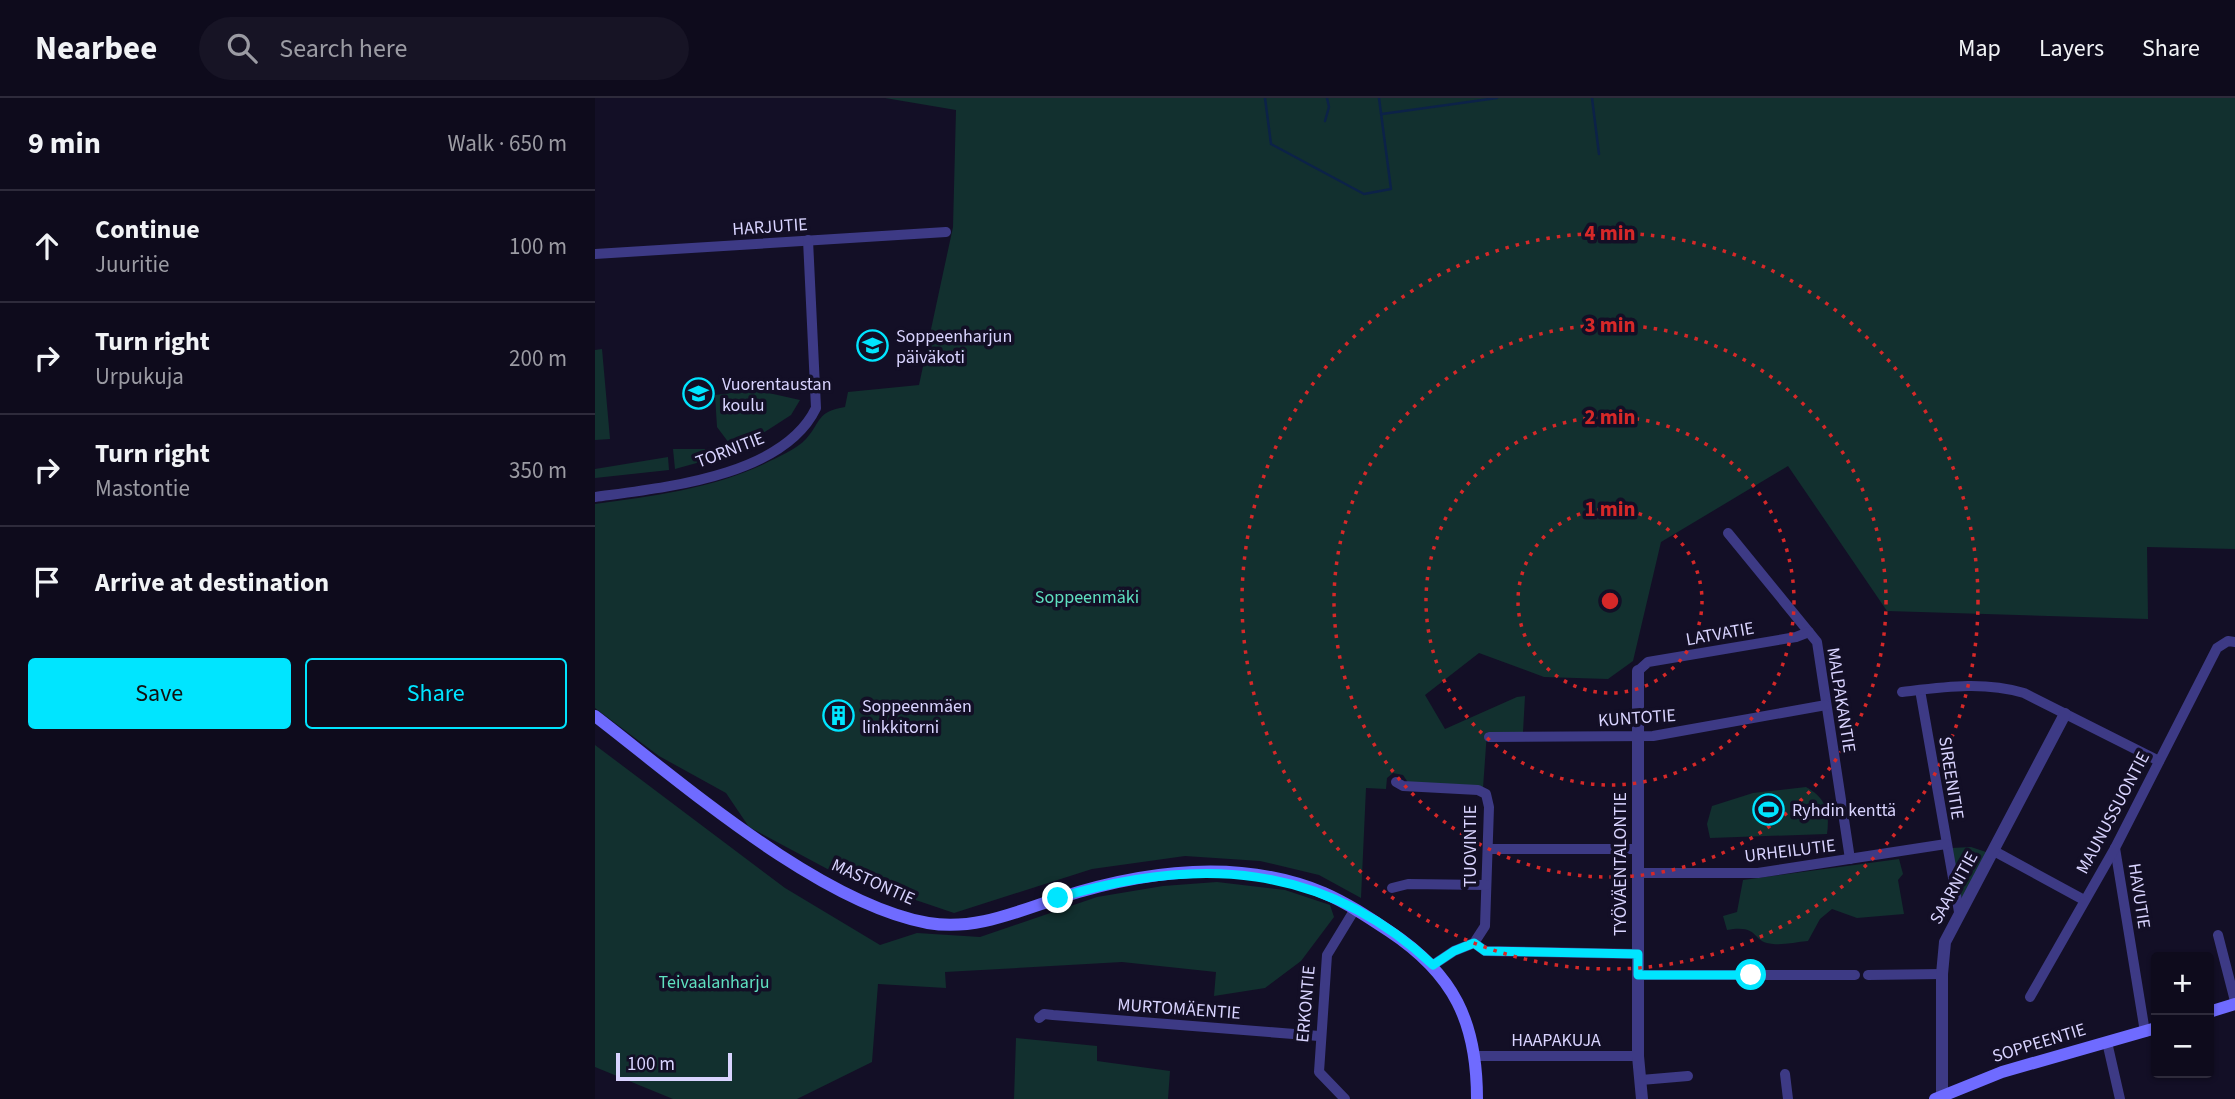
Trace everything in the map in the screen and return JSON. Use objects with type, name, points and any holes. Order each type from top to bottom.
[{"type":"main road","name":"MASTONTIE","points":[[595,716],[785,857],[857,898],[913,920],[936,924],[971,924],[1118,882],[1203,872],[1250,874],[1293,883],[1355,909],[1405,942],[1433,965],[1459,1002],[1474,1056],[1477,1099]]},
{"type":"main road","points":[[2214,1010],[2235,1002]]},
{"type":"main road","name":"SOPPEENTIE","points":[[1938,1097],[2002,1072],[2150,1030]]},
{"type":"street","name":"HARJUTIE","points":[[595,254],[946,232]]},
{"type":"street","name":"TORNITIE","points":[[595,497],[673,486],[726,472],[777,448],[808,423],[816,408],[808,240]]},
{"type":"street","name":"MALPAKANTIE","points":[[1728,533],[1817,642],[1850,859]]},
{"type":"street","name":"LATVATIE","points":[[1638,671],[1648,662],[1796,637],[1809,632]]},
{"type":"street","name":"MAUNUSSUONTIE","points":[[2030,997],[2115,848],[2222,643],[2235,642]]},
{"type":"street","name":"TYÖVÄENTALONTIE","points":[[1638,671],[1638,975],[1642,1099]]},
{"type":"street","points":[[1902,692],[1980,684],[2003,686],[2024,693],[2159,761]]},
{"type":"street","name":"SIREENITIE","points":[[1920,690],[1959,912]]},
{"type":"street","name":"KUNTOTIE","points":[[1489,737],[1653,736],[1826,705]]},
{"type":"street","name":"SAARNITIE","points":[[1938,1097],[1945,942],[2065,714]]},
{"type":"street","name":"TUOVINTIE","points":[[1396,782],[1403,786],[1478,790],[1486,794],[1489,807],[1485,926],[1474,943]]},
{"type":"street","name":"URHEILUTIE","points":[[1638,873],[1758,873],[1946,844]]},
{"type":"street","name":"HAVUTIE","points":[[2115,848],[2150,1030]]},
{"type":"street","points":[[1488,849],[1638,849]]},
{"type":"street","points":[[1994,851],[2084,900]]},
{"type":"street","points":[[1392,888],[1408,884],[1486,885]]},
{"type":"street","name":"ERKONTIE","points":[[1345,1099],[1319,1072],[1319,1035],[1327,955],[1355,909]]},
{"type":"street","points":[[2218,935],[2235,1002]]},
{"type":"street","points":[[1433,965],[1454,951],[1474,943],[1485,951],[1638,954]]},
{"type":"street","points":[[1868,975],[1942,974]]},
{"type":"street","points":[[1638,975],[1855,975]]},
{"type":"street","name":"MURTOMÄENTIE","points":[[1039,1018],[1044,1014],[1319,1035]]},
{"type":"street","points":[[2107,1042],[2120,1099]]},
{"type":"street","name":"HAAPAKUJA","points":[[1474,1056],[1639,1056]]},
{"type":"street","points":[[1785,1074],[1787,1099]]},
{"type":"street","points":[[1641,1080],[1688,1076]]},
{"type":"green space","name":"Soppeenmäki","points":[[885,98],[2235,98],[2235,549],[2147,547],[2148,619],[1887,611],[1788,466],[1661,542],[1633,661],[1608,679],[1544,677],[1479,653],[1425,695],[1445,729],[1517,697],[1525,696],[1523,732],[1487,732],[1483,788],[1409,784],[1403,775],[1393,773],[1387,778],[1386,789],[1366,788],[1361,898],[1319,875],[1260,861],[1185,856],[1092,869],[954,913],[833,872],[749,827],[726,793],[659,756],[595,708],[595,504],[702,486],[744,473],[802,443],[824,415],[845,407],[848,392],[919,385],[953,227],[956,110]]},
{"type":"green space","points":[[602,349],[610,439],[595,440],[595,350]]},
{"type":"green space","points":[[755,390],[800,400],[791,415],[735,451],[717,427],[715,395]]},
{"type":"green space","points":[[673,449],[714,449],[722,456],[675,469]]},
{"type":"green space","points":[[668,457],[669,470],[595,478],[595,469]]},
{"type":"green space","name":"Teivaalanharju","points":[[595,745],[785,888],[880,945],[917,933],[980,937],[1097,897],[1163,886],[1217,882],[1285,890],[1330,905],[1334,917],[1301,961],[1265,988],[1214,996],[1216,972],[1122,962],[945,972],[946,988],[878,984],[872,1062],[797,1099],[673,1099],[595,1067]]},
{"type":"green space","name":"Ryhdin kenttä","points":[[1806,787],[1818,796],[1825,806],[1827,834],[1710,838],[1707,824],[1712,806],[1753,793]]},
{"type":"green space","points":[[1971,847],[1989,853],[1962,901],[1952,848]]},
{"type":"green space","points":[[1899,859],[1903,874],[1898,880],[1904,914],[1857,918],[1832,909],[1820,919],[1808,941],[1786,944],[1766,943],[1745,930],[1727,930],[1723,916],[1737,912],[1743,880]]},
{"type":"green space","points":[[1016,1038],[1097,1046],[1097,1061],[1170,1071],[1168,1099],[1014,1099]]},
{"type":"waterway","points":[[1265,98],[1271,144],[1364,194],[1391,189],[1379,98]]},
{"type":"waterway","points":[[1325,121],[1329,107],[1327,98]]},
{"type":"waterway","points":[[1382,114],[1497,98]]},
{"type":"waterway","points":[[1592,98],[1599,154]]},
{"type":"place","name":"Soppeenharjun päiväkoti","points":[[873,346]]},
{"type":"place","name":"Vuorentaustan koulu","points":[[699,394]]},
{"type":"place","name":"Soppeenmäen linkkitorni","points":[[839,716]]},
{"type":"place","name":"Ryhdin kenttä","points":[[1769,810]]},
{"type":"route","points":[[1058,898],[1108,884],[1174,873],[1250,874],[1293,883],[1326,894],[1355,909],[1405,942],[1433,965],[1454,951],[1474,943],[1485,951],[1638,954],[1638,975],[1751,975]]}]
